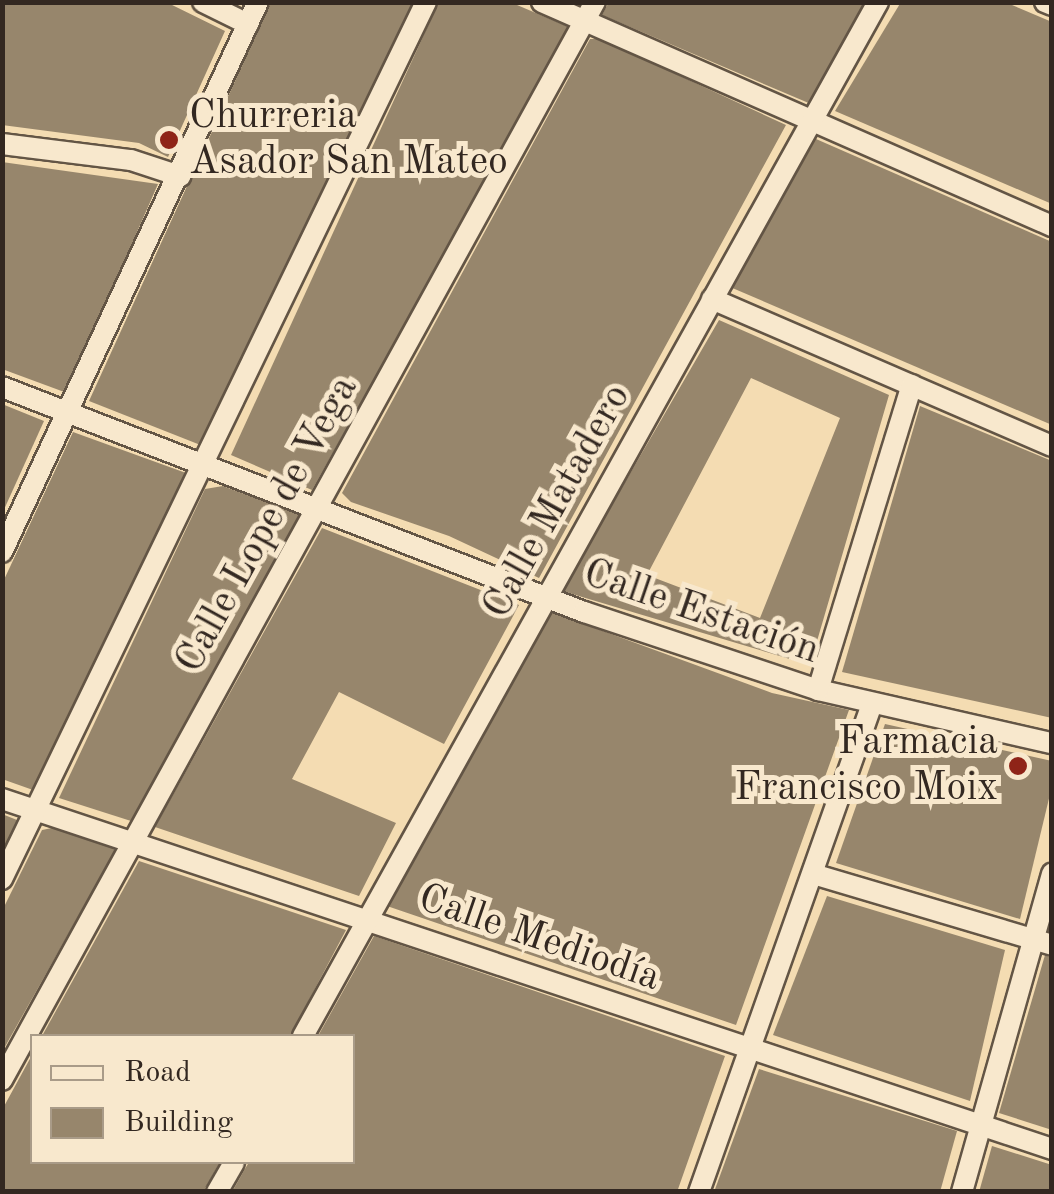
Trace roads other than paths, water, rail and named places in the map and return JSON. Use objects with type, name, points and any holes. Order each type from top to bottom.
[{"type":"street","points":[[202,2],[248,24]]},
{"type":"street","points":[[2,552],[258,2]]},
{"type":"street","points":[[2,879],[206,466],[426,2]]},
{"type":"street","points":[[542,2],[590,11],[810,122],[1052,226]]},
{"type":"street","name":"Calle Matadero","points":[[304,1034],[544,596],[878,2]]},
{"type":"street","name":"Calle Lope de Vega","points":[[2,1080],[590,11]]},
{"type":"street","points":[[2,144],[131,160],[180,176]]},
{"type":"street","points":[[712,298],[1052,446]]},
{"type":"street","points":[[818,690],[912,385]]},
{"type":"street","name":"Calle Estación","points":[[2,387],[544,596],[818,690],[1052,742]]},
{"type":"street","points":[[699,1192],[872,704]]},
{"type":"street","name":"Calle Mediodía","points":[[2,799],[369,918],[1052,1149]]},
{"type":"street","points":[[962,1192],[1042,942],[1052,873]]},
{"type":"street","points":[[813,874],[1042,942]]},
{"type":"street","points":[[217,1192],[233,1164]]},
{"type":"place","name":"Churreria Asador San Mateo","points":[[169,140]]},
{"type":"place","name":"Farmacia Francisco Moix","points":[[1018,766]]}]
